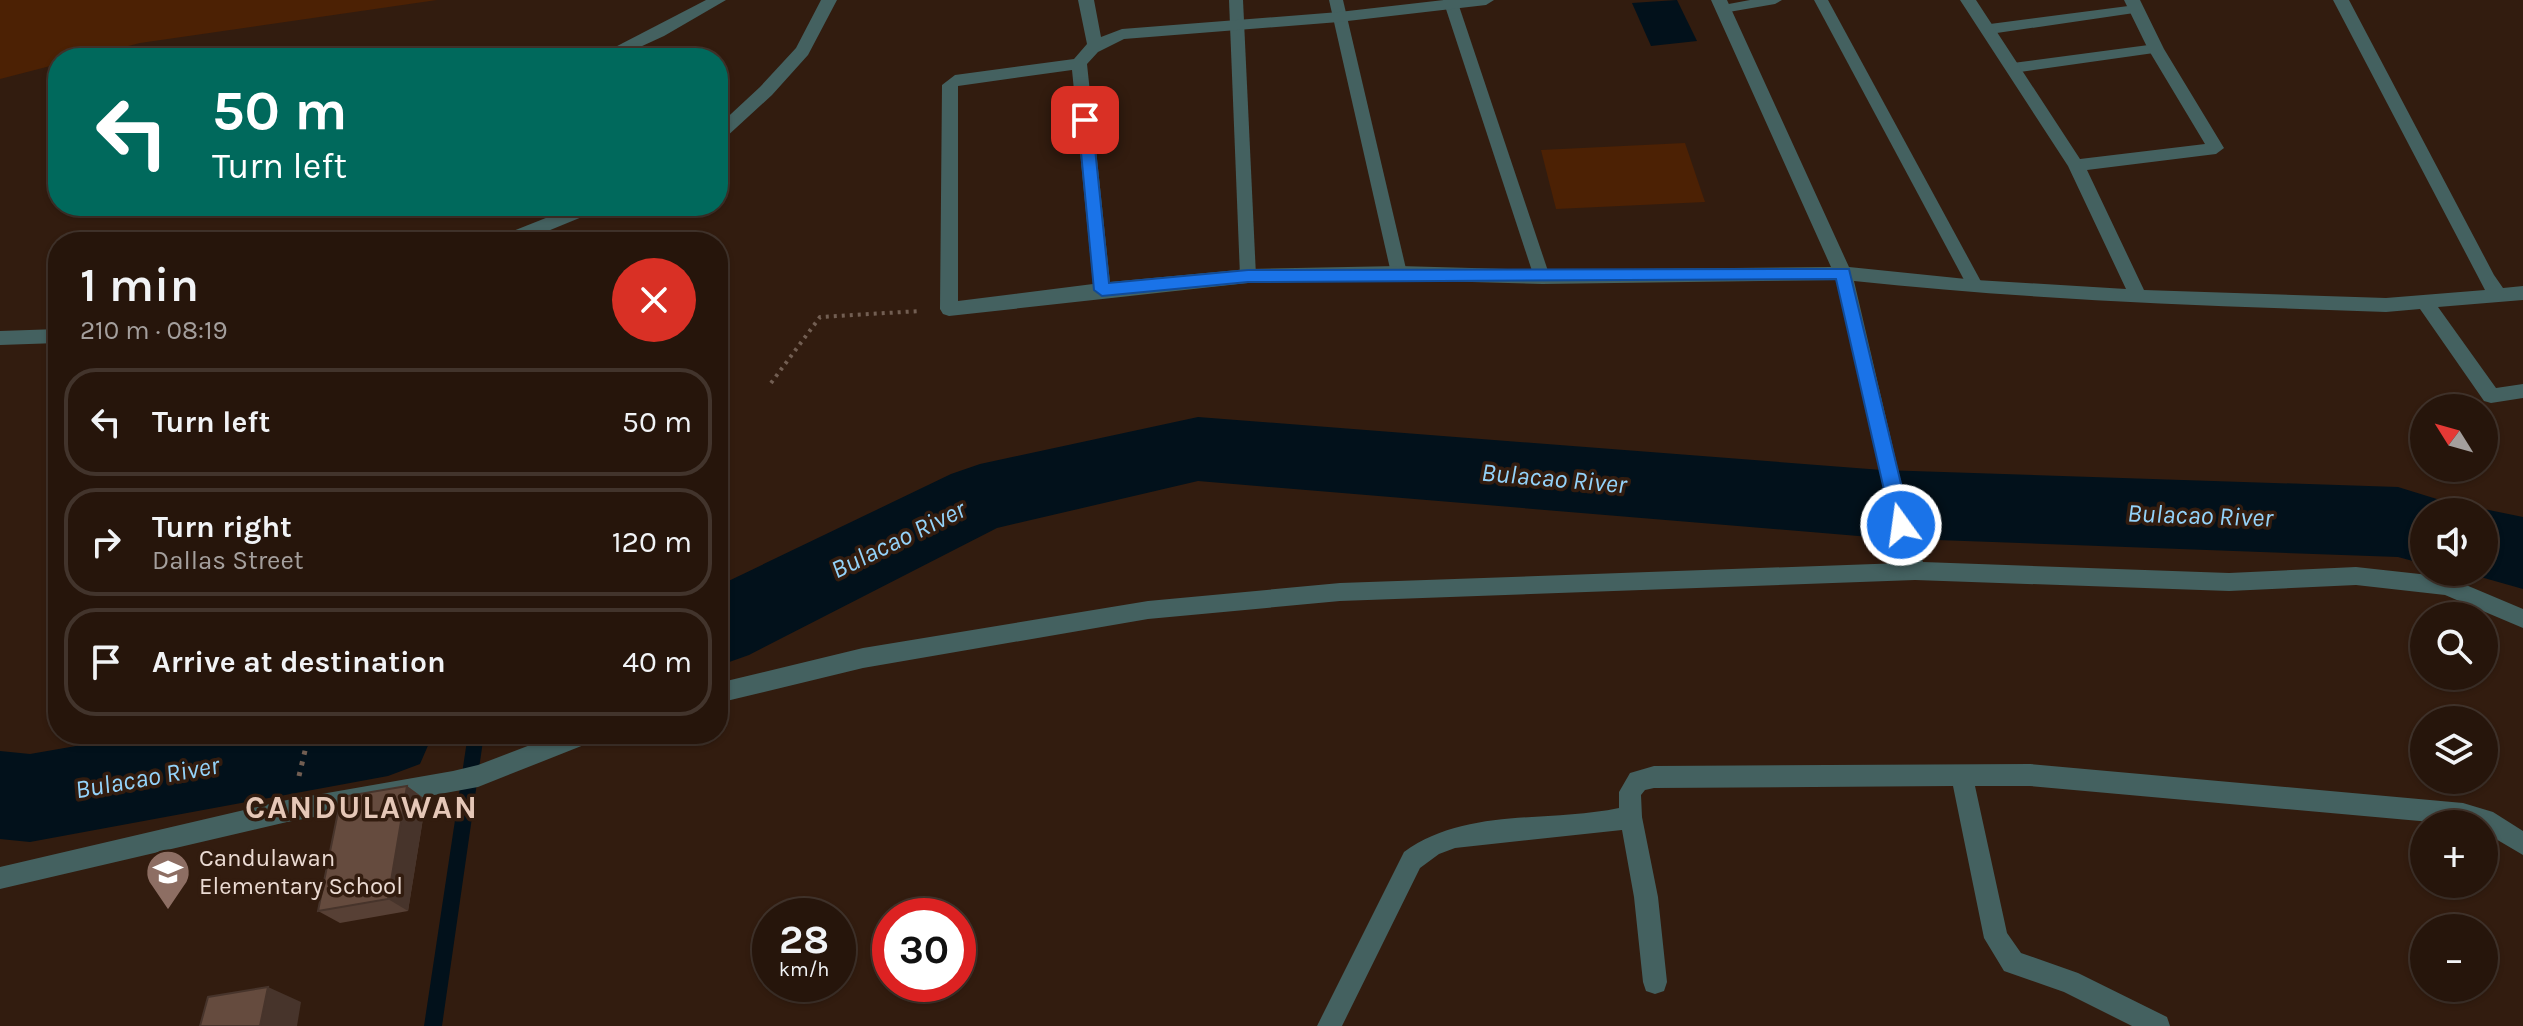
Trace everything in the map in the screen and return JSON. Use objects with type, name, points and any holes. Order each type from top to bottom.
[{"type":"street","points":[[624,48],[718,0]]},
{"type":"street","points":[[728,126],[766,91],[802,51],[829,0]]},
{"type":"street","points":[[1086,0],[1095,45]]},
{"type":"street","points":[[1102,290],[1079,64],[1084,54],[1095,45],[1122,34],[1339,17],[1486,0]]},
{"type":"street","points":[[1968,0],[1990,29],[2076,165],[2138,297]]},
{"type":"street","points":[[2341,0],[2487,279],[2499,296]]},
{"type":"street","points":[[1721,4],[1843,273],[1901,525],[1915,571]]},
{"type":"street","points":[[2076,165],[2216,148],[2156,49],[2134,4]]},
{"type":"street","points":[[1079,64],[955,80],[950,85],[949,309],[1248,276],[1399,273],[1542,277],[1843,273],[1976,287],[2138,297],[2386,305],[2523,293]]},
{"type":"street","points":[[529,232],[568,216]]},
{"type":"street","points":[[2425,302],[2491,396],[2523,391]]},
{"type":"street","points":[[0,338],[48,336]]},
{"type":"street","points":[[728,691],[863,658],[1148,610],[1340,592],[1915,571],[2229,582],[2356,576],[2447,586],[2523,619]]},
{"type":"street","points":[[0,878],[287,811],[453,782],[478,776],[560,744]]},
{"type":"street","points":[[1655,982],[1630,792],[1638,781],[1654,777],[2030,775],[2463,814],[2485,820],[2523,844]]},
{"type":"street","points":[[1962,776],[1996,938],[2004,952],[2013,962],[2069,982],[2158,1026]]},
{"type":"street","points":[[1329,1026],[1412,860],[1431,846],[1455,837],[1568,823],[1596,824],[1631,817]]},
{"type":"lane","points":[[1236,0],[1248,276]]},
{"type":"lane","points":[[1336,0],[1399,273]]},
{"type":"lane","points":[[1721,4],[1775,0]]},
{"type":"lane","points":[[1821,0],[1976,287]]},
{"type":"lane","points":[[1450,3],[1542,277]]},
{"type":"lane","points":[[1990,29],[2134,4]]},
{"type":"lane","points":[[2013,68],[2156,49]]},
{"type":"path","points":[[771,383],[820,317],[949,309]]},
{"type":"path","points":[[304,763],[307,744]]},
{"type":"shaded area","points":[[0,0],[437,0],[121,48],[48,48],[48,67],[0,79]]},
{"type":"shaded area","points":[[1685,143],[1705,202],[1556,209],[1541,150]]},
{"type":"water","points":[[1677,0],[1697,41],[1651,46],[1632,3]]},
{"type":"building","points":[[407,786],[388,899],[318,911],[341,797]]},
{"type":"building","points":[[268,987],[260,1026],[200,1026],[208,997]]},
{"type":"waterway","name":"Bulacao River","points":[[728,623],[980,498],[1198,449],[1882,504],[2398,522],[2410,525]]},
{"type":"waterway","name":"Bulacao River","points":[[2498,547],[2523,553]]},
{"type":"waterway","name":"Bulacao River","points":[[0,795],[30,798],[332,744]]},
{"type":"waterway","points":[[433,1026],[475,744]]},
{"type":"place","name":"Candulawan Elementary School","points":[[168,911]]},
{"type":"district","name":"CANDULAWAN","points":[[362,807]]},
{"type":"route","points":[[1085,120],[1102,290],[1248,276],[1399,273],[1542,277],[1843,273],[1901,525]]}]
